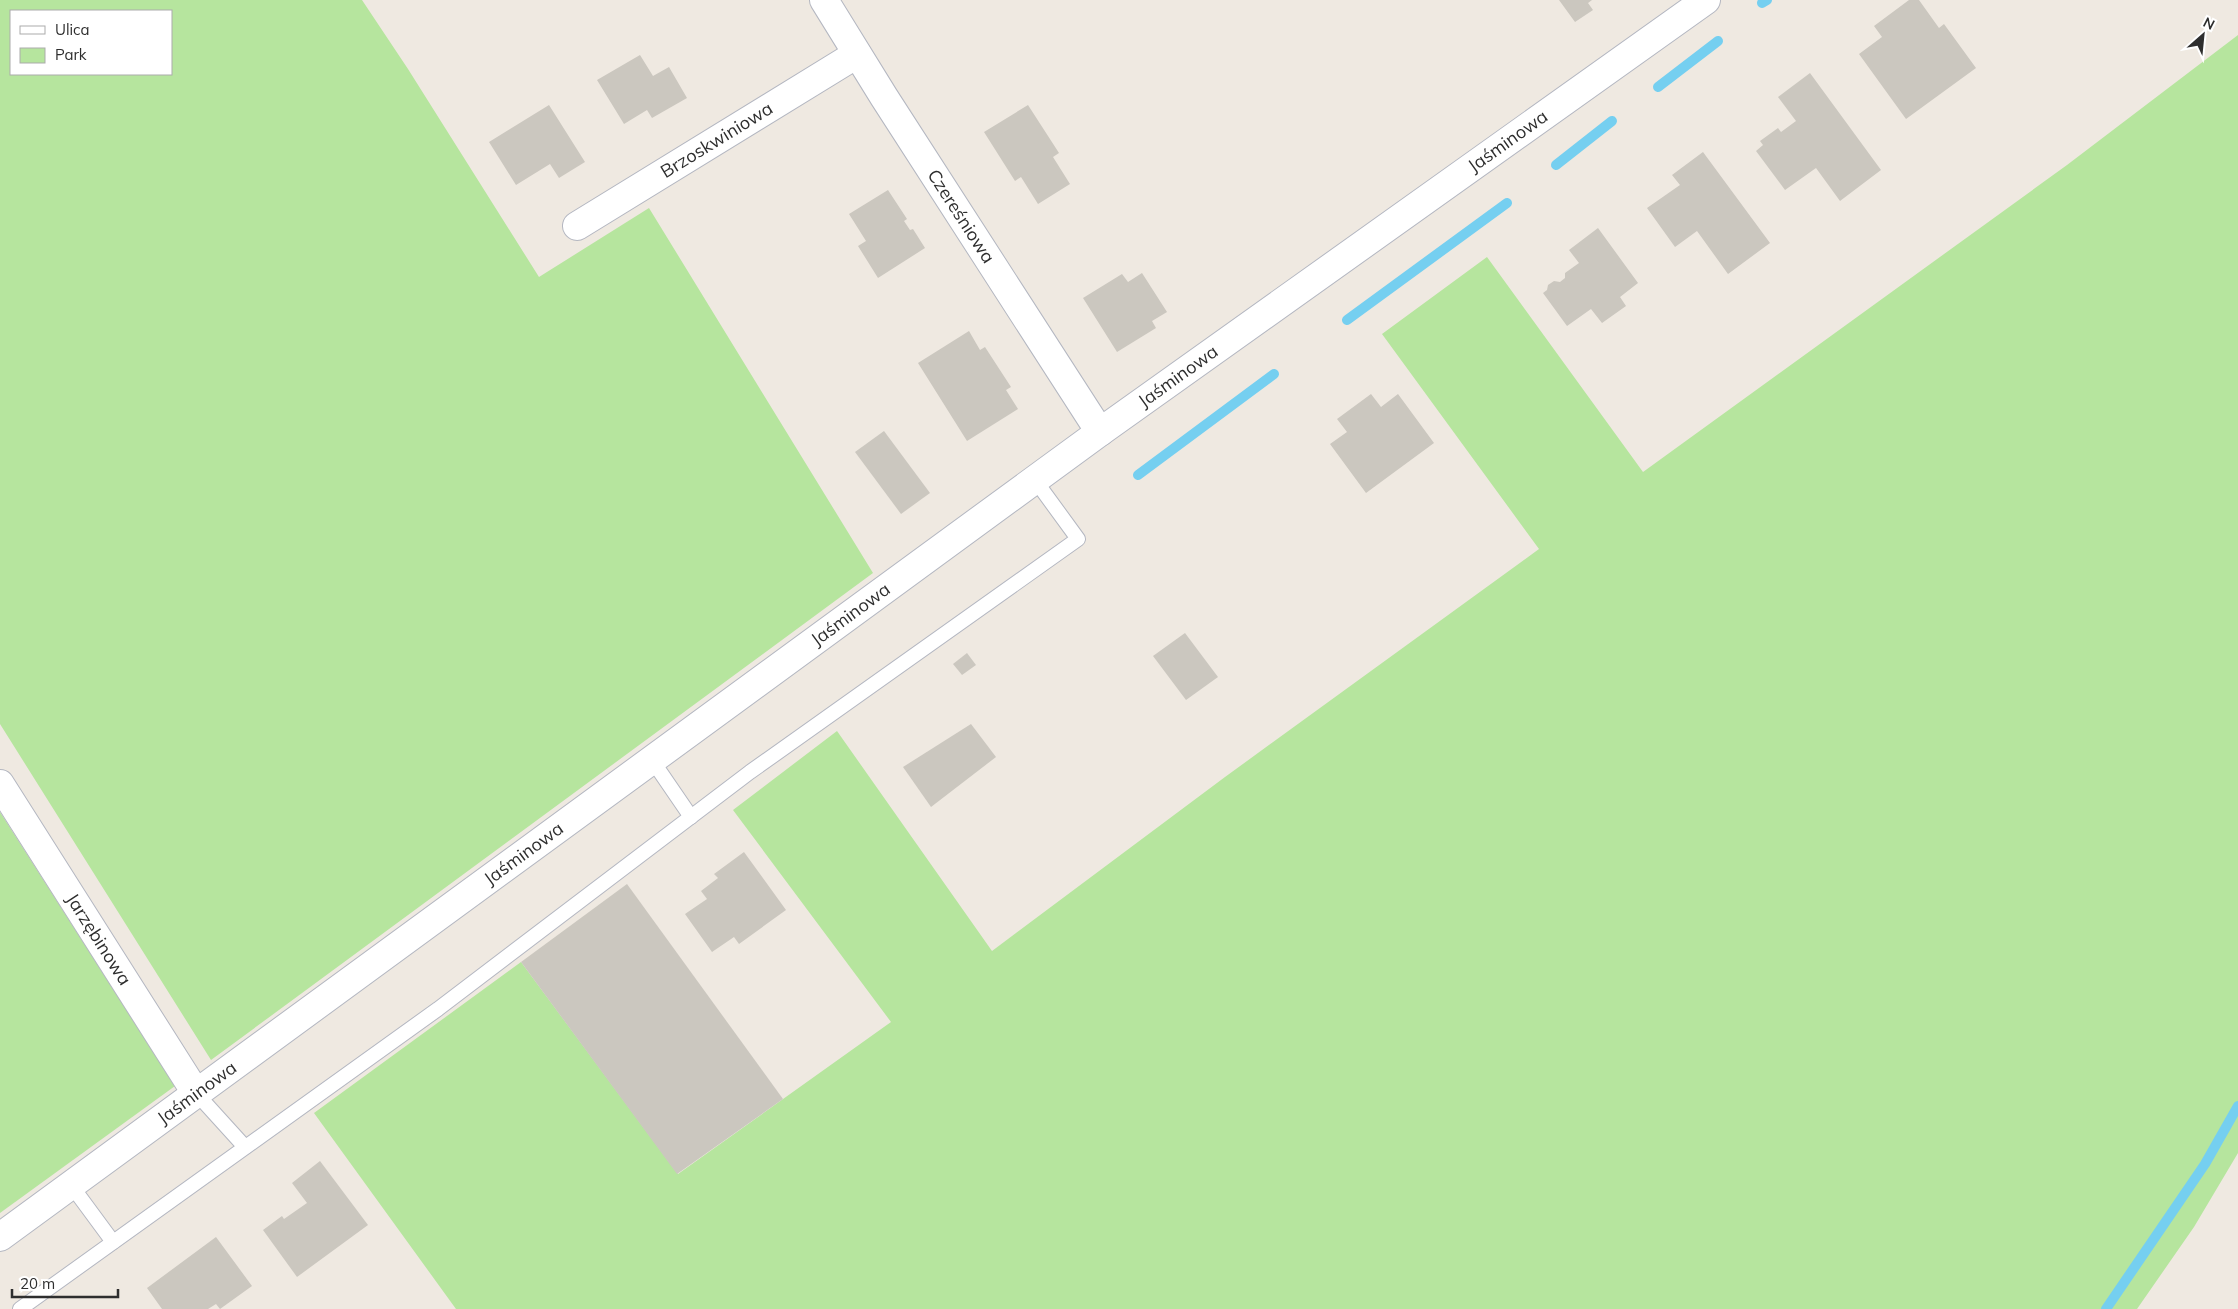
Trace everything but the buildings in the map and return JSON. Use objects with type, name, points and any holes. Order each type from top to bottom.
[{"type":"street","name":"Czereśniowa","points":[[824,0],[1100,432]]},
{"type":"street","name":"Jaśminowa","points":[[0,1237],[1100,432],[1706,0]]},
{"type":"street","name":"Brzoskwiniowa","points":[[577,226],[857,54]]},
{"type":"street","name":"Jarzębinowa","points":[[0,784],[196,1094]]},
{"type":"lane","points":[[20,1309],[438,1008],[758,766],[1078,539],[1035,480]]},
{"type":"lane","points":[[652,760],[691,817]]},
{"type":"lane","points":[[196,1094],[245,1147]]},
{"type":"lane","points":[[71,1185],[113,1242]]},
{"type":"green space","points":[[0,0],[362,0],[408,69],[539,277],[649,208],[873,573],[211,1060],[0,724]]},
{"type":"green space","points":[[2238,35],[2238,1153],[2194,1227],[2137,1309],[456,1309],[314,1113],[521,962],[678,1174],[891,1022],[733,810],[837,731],[992,951],[1225,777],[1539,549],[1382,334],[1487,257],[1643,472],[2067,165]]},
{"type":"green space","points":[[0,812],[175,1086],[0,1213]]},
{"type":"waterway","points":[[1762,3],[1767,0]]},
{"type":"waterway","points":[[1658,87],[1718,41]]},
{"type":"waterway","points":[[1556,165],[1612,121]]},
{"type":"waterway","points":[[1347,320],[1507,203]]},
{"type":"waterway","points":[[1138,475],[1274,374]]},
{"type":"waterway","points":[[2106,1309],[2205,1164],[2238,1106]]}]
